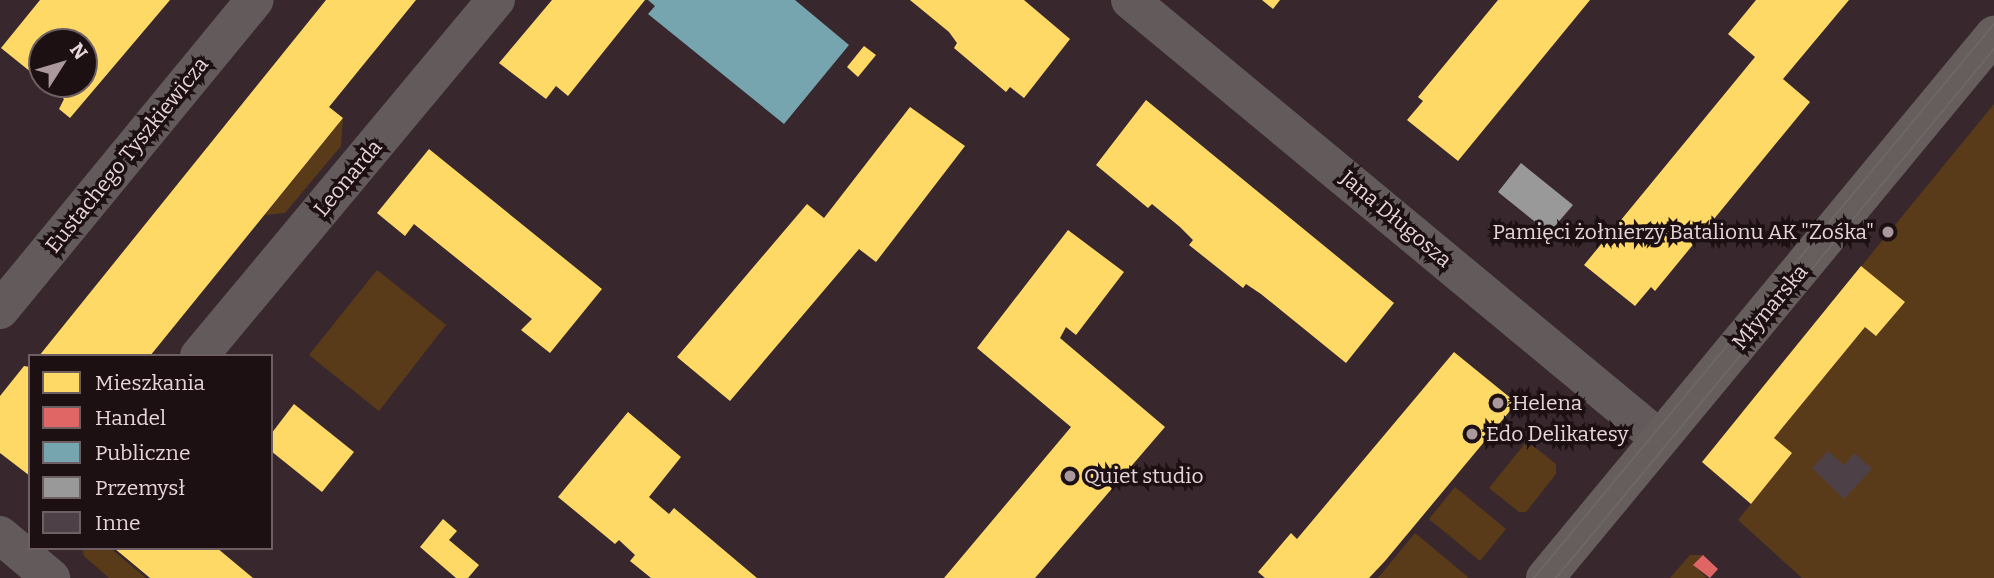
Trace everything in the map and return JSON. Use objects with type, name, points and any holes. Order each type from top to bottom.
[{"type":"street","name":"Eustachego Tyszkiewicza","points":[[0,310],[255,0]]},
{"type":"street","name":"Leonarda","points":[[201,354],[496,0]]},
{"type":"street","name":"Jana Długosza","points":[[1130,0],[1660,439]]},
{"type":"street","name":"Młynarska","points":[[1545,578],[1994,35]]},
{"type":"street","points":[[0,536],[40,562]]},
{"type":"shaded area","points":[[1994,104],[1994,578],[1802,578],[1738,520],[1792,453],[1742,412]]},
{"type":"shaded area","points":[[343,118],[341,146],[285,213],[265,215]]},
{"type":"shaded area","points":[[377,270],[446,325],[379,411],[309,355]]},
{"type":"shaded area","points":[[1527,441],[1556,464],[1556,474],[1526,512],[1519,512],[1489,488]]},
{"type":"shaded area","points":[[1455,487],[1506,529],[1480,561],[1429,519]]},
{"type":"shaded area","points":[[1415,533],[1468,577],[1378,578]]},
{"type":"shaded area","points":[[82,550],[112,550],[146,578],[109,578],[84,556]]},
{"type":"shaded area","points":[[1690,555],[1703,555],[1694,565],[1707,578],[1670,578]]},
{"type":"building: Mieszkania","points":[[40,0],[170,0],[98,85],[98,28],[28,28],[28,70],[1,48]]},
{"type":"building: Mieszkania","points":[[326,0],[416,0],[329,107],[343,118],[152,354],[41,354]]},
{"type":"building: Mieszkania","points":[[552,0],[645,0],[568,96],[556,86],[546,99],[499,63]]},
{"type":"building: Mieszkania","points":[[910,0],[1024,0],[1070,39],[1024,98],[1010,87],[1006,92],[954,48],[957,43],[949,32]]},
{"type":"building: Mieszkania","points":[[1262,0],[1280,0],[1273,9]]},
{"type":"building: Mieszkania","points":[[1498,0],[1590,0],[1458,161],[1407,120],[1423,101],[1418,97]]},
{"type":"building: Mieszkania","points":[[1756,0],[1849,0],[1783,79],[1810,102],[1655,291],[1651,287],[1635,306],[1584,265],[1755,57],[1728,34]]},
{"type":"building: Mieszkania","points":[[864,46],[876,55],[858,77],[847,67]]},
{"type":"building: Mieszkania","points":[[87,98],[70,118],[59,109],[64,99]]},
{"type":"building: Mieszkania","points":[[1146,100],[1394,303],[1346,363],[1261,294],[1246,284],[1243,288],[1189,245],[1193,240],[1180,227],[1152,204],[1148,208],[1096,165]]},
{"type":"building: Mieszkania","points":[[910,107],[965,146],[876,262],[859,249],[730,401],[677,357],[807,204],[824,218]]},
{"type":"building: Mieszkania","points":[[429,149],[602,289],[550,353],[521,330],[532,319],[414,224],[405,236],[377,213]]},
{"type":"building: Mieszkania","points":[[1068,230],[1124,272],[1076,335],[1066,327],[1060,338],[1165,427],[1035,578],[944,578],[1071,427],[977,348]]},
{"type":"building: Mieszkania","points":[[1861,266],[1905,302],[1876,336],[1865,327],[1774,438],[1792,453],[1751,504],[1702,462]]},
{"type":"building: Mieszkania","points":[[1454,352],[1513,400],[1514,406],[1385,561],[1369,578],[1265,578],[1258,572],[1291,533],[1297,539]]},
{"type":"building: Mieszkania","points":[[24,366],[28,367],[28,474],[0,453],[0,396]]},
{"type":"building: Mieszkania","points":[[294,404],[354,452],[322,492],[273,453],[273,431]]},
{"type":"building: Mieszkania","points":[[628,412],[681,457],[649,497],[669,514],[674,508],[757,578],[651,578],[630,561],[635,555],[619,540],[615,544],[558,497]]},
{"type":"building: Mieszkania","points":[[443,519],[457,531],[449,540],[479,565],[468,578],[456,578],[420,547]]},
{"type":"building: Mieszkania","points":[[116,550],[219,550],[253,578],[150,578]]},
{"type":"building: Handel","points":[[1703,555],[1718,569],[1710,578],[1693,565]]},
{"type":"building: Publiczne","points":[[648,0],[795,0],[849,45],[784,124],[648,14],[655,6]]},
{"type":"building: Przemysł","points":[[1521,163],[1573,205],[1549,233],[1498,192]]},
{"type":"building: Inne","points":[[1828,451],[1844,465],[1855,453],[1872,469],[1844,499],[1812,468]]},
{"type":"tram line","points":[[1534,578],[1994,24]]},
{"type":"tram line","points":[[1556,578],[1994,49]]},
{"type":"place","name":"Pamięci żołnierzy Batalionu AK \"Zośka\"","points":[[1888,232]]},
{"type":"place","name":"Helena","points":[[1498,403]]},
{"type":"place","name":"Edo Delikatesy","points":[[1472,434]]},
{"type":"place","name":"Quiet studio","points":[[1070,476]]}]
